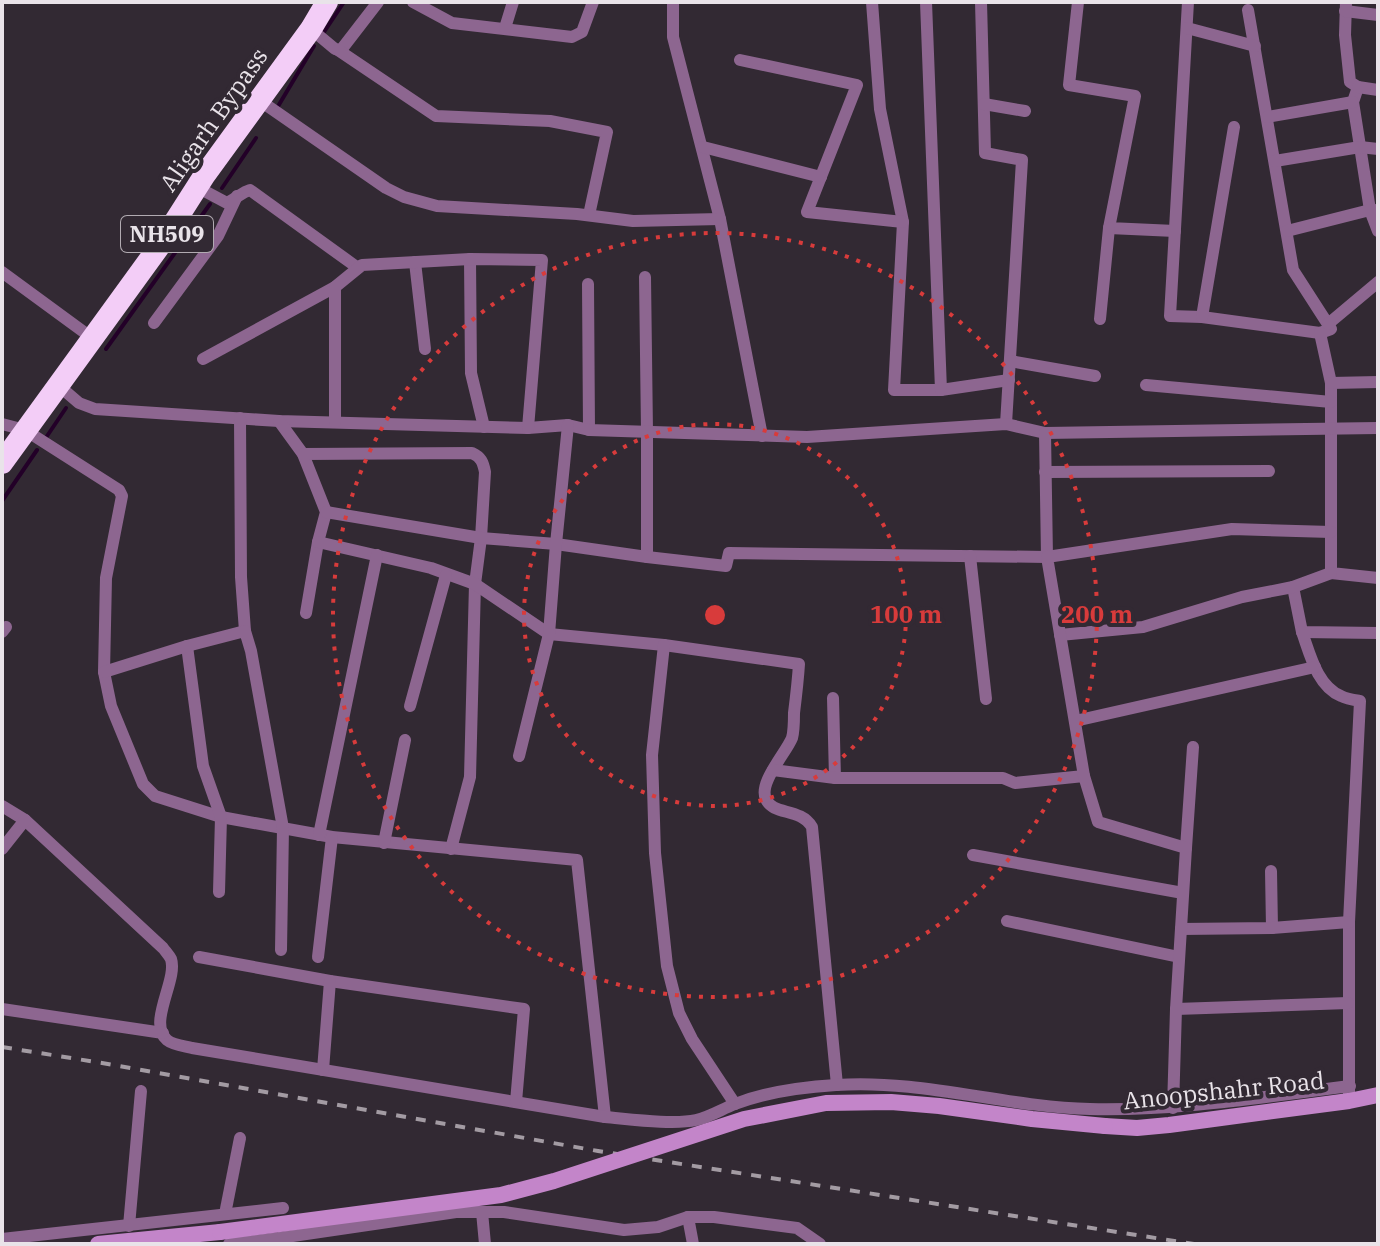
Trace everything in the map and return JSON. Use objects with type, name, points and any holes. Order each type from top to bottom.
[{"type":"highway","name":"Aligarh Bypass","points":[[2,463],[158,248],[197,187],[311,29],[324,3]]},
{"type":"main road","name":"Anoopshahr Road","points":[[98,1244],[225,1238],[501,1195],[554,1181],[744,1119],[826,1103],[891,1102],[1137,1128],[1349,1094],[1378,1095]]},
{"type":"street","points":[[338,50],[343,48],[378,2]]},
{"type":"street","points":[[413,2],[452,23],[576,37],[582,32],[593,2]]},
{"type":"street","points":[[505,28],[513,2]]},
{"type":"street","points":[[673,2],[673,37],[720,219],[762,436]]},
{"type":"street","points":[[872,2],[880,109],[903,222],[894,390],[941,390],[1009,380]]},
{"type":"street","points":[[926,2],[941,390]]},
{"type":"street","points":[[981,2],[985,153],[1022,160],[1006,424]]},
{"type":"street","points":[[1078,2],[1069,85],[1135,96],[1109,228],[1100,319]]},
{"type":"street","points":[[1188,2],[1170,316],[1324,328],[1378,282]]},
{"type":"street","points":[[1378,15],[1346,6],[1345,35],[1350,82],[1358,87],[1378,90]]},
{"type":"street","points":[[1248,10],[1293,270],[1324,328],[1331,383],[1331,573]]},
{"type":"street","points":[[1187,28],[1255,46]]},
{"type":"street","points":[[311,29],[436,116],[550,121],[607,132],[589,215]]},
{"type":"street","points":[[740,60],[857,85],[807,212],[903,222]]},
{"type":"street","points":[[1358,87],[1353,102],[1360,147],[1372,183],[1378,231]]},
{"type":"street","points":[[259,100],[386,188],[418,202],[633,221],[720,219]]},
{"type":"street","points":[[1267,117],[1353,102]]},
{"type":"street","points":[[984,104],[1025,111]]},
{"type":"street","points":[[1202,317],[1234,127]]},
{"type":"street","points":[[703,147],[821,177]]},
{"type":"street","points":[[1275,161],[1360,147],[1378,149]]},
{"type":"street","points":[[197,187],[227,203],[250,190],[358,268]]},
{"type":"street","points":[[154,323],[218,236],[237,196]]},
{"type":"street","points":[[1287,231],[1374,210]]},
{"type":"street","points":[[1109,228],[1175,231]]},
{"type":"street","points":[[470,259],[471,373],[484,427]]},
{"type":"street","points":[[203,359],[335,287],[362,265],[470,259],[542,260],[528,428]]},
{"type":"street","points":[[415,262],[425,349]]},
{"type":"street","points":[[2,272],[92,338]]},
{"type":"street","points":[[645,277],[647,557]]},
{"type":"street","points":[[588,284],[589,430]]},
{"type":"street","points":[[335,287],[335,422]]},
{"type":"street","points":[[1010,361],[1095,376]]},
{"type":"street","points":[[1331,383],[1378,382]]},
{"type":"street","points":[[58,385],[79,403],[95,409],[279,421],[528,428],[568,425],[589,430],[807,437],[1006,424],[1045,433],[1378,428]]},
{"type":"street","points":[[1146,385],[1331,402]]},
{"type":"street","points":[[240,418],[241,577],[245,631],[283,828],[281,950]]},
{"type":"street","points":[[279,421],[303,454],[326,512],[306,613]]},
{"type":"street","points":[[2,424],[25,430],[119,490],[122,496],[106,578],[104,672],[111,706],[143,784],[155,796],[221,817],[325,836],[577,860],[605,1117]]},
{"type":"street","points":[[519,756],[549,634],[568,425]]},
{"type":"street","points":[[1045,433],[1047,557],[1084,776],[1098,822],[1186,848]]},
{"type":"street","points":[[303,454],[472,453],[479,456],[483,463],[481,538],[475,584],[470,777],[451,849]]},
{"type":"street","points":[[1045,472],[1269,471]]},
{"type":"street","points":[[326,512],[481,538],[556,544],[726,566],[729,553],[1047,557],[1232,529],[1331,532]]},
{"type":"street","points":[[318,542],[431,568],[475,584],[549,634],[664,645],[799,664],[792,737],[773,770],[765,799],[773,808],[800,815],[812,827],[837,1085]]},
{"type":"street","points":[[318,957],[325,836],[377,555]]},
{"type":"street","points":[[970,556],[986,699]]},
{"type":"street","points":[[1060,635],[1143,627],[1242,597],[1293,587],[1331,573],[1378,578]]},
{"type":"street","points":[[410,706],[446,575]]},
{"type":"street","points":[[2,806],[25,820],[163,948],[171,959],[171,970],[160,1019],[163,1033],[173,1043],[192,1048],[605,1117],[655,1121],[693,1121],[735,1104],[779,1092],[837,1085],[897,1085],[1088,1109],[1173,1108],[1349,1094],[1349,922],[1360,701],[1339,696],[1325,684],[1315,667],[1302,632],[1293,587]]},
{"type":"street","points":[[104,672],[245,631]]},
{"type":"street","points":[[1302,632],[1378,633]]},
{"type":"street","points":[[664,645],[652,755],[655,853],[667,966],[679,1013],[692,1039],[735,1104]]},
{"type":"street","points":[[187,646],[203,766],[221,817],[219,892]]},
{"type":"street","points":[[1075,721],[1315,667]]},
{"type":"street","points":[[833,698],[835,778]]},
{"type":"street","points":[[384,843],[405,740]]},
{"type":"street","points":[[1173,1108],[1176,1009],[1193,747]]},
{"type":"street","points":[[773,770],[835,778],[1003,778],[1015,783],[1084,776]]},
{"type":"street","points":[[2,849],[25,820]]},
{"type":"street","points":[[973,855],[1183,893]]},
{"type":"street","points":[[1271,871],[1272,928]]},
{"type":"street","points":[[1007,921],[1179,957]]},
{"type":"street","points":[[1181,929],[1272,928],[1349,922]]},
{"type":"street","points":[[199,957],[330,981],[524,1009],[516,1102]]},
{"type":"street","points":[[323,1070],[330,981]]},
{"type":"street","points":[[1176,1009],[1348,1003]]},
{"type":"street","points":[[2,1009],[163,1033]]},
{"type":"street","points":[[129,1226],[141,1091]]},
{"type":"street","points":[[225,1214],[240,1138]]},
{"type":"street","points":[[2,1239],[283,1208]]},
{"type":"street","points":[[225,1238],[279,1238],[456,1212],[504,1212],[624,1230],[658,1227],[688,1217],[714,1217],[797,1228],[820,1244]]},
{"type":"street","points":[[482,1212],[485,1244]]},
{"type":"street","points":[[688,1217],[693,1244]]},
{"type":"waterway","points":[[324,32],[344,2]]},
{"type":"waterway","points":[[277,108],[314,46]]},
{"type":"waterway","points":[[222,188],[256,138]]},
{"type":"waterway","points":[[106,349],[210,204]]},
{"type":"waterway","points":[[45,439],[66,408]]},
{"type":"waterway","points":[[2,501],[37,450]]},
{"type":"railway","points":[[2,1047],[598,1151],[1194,1244]]}]
